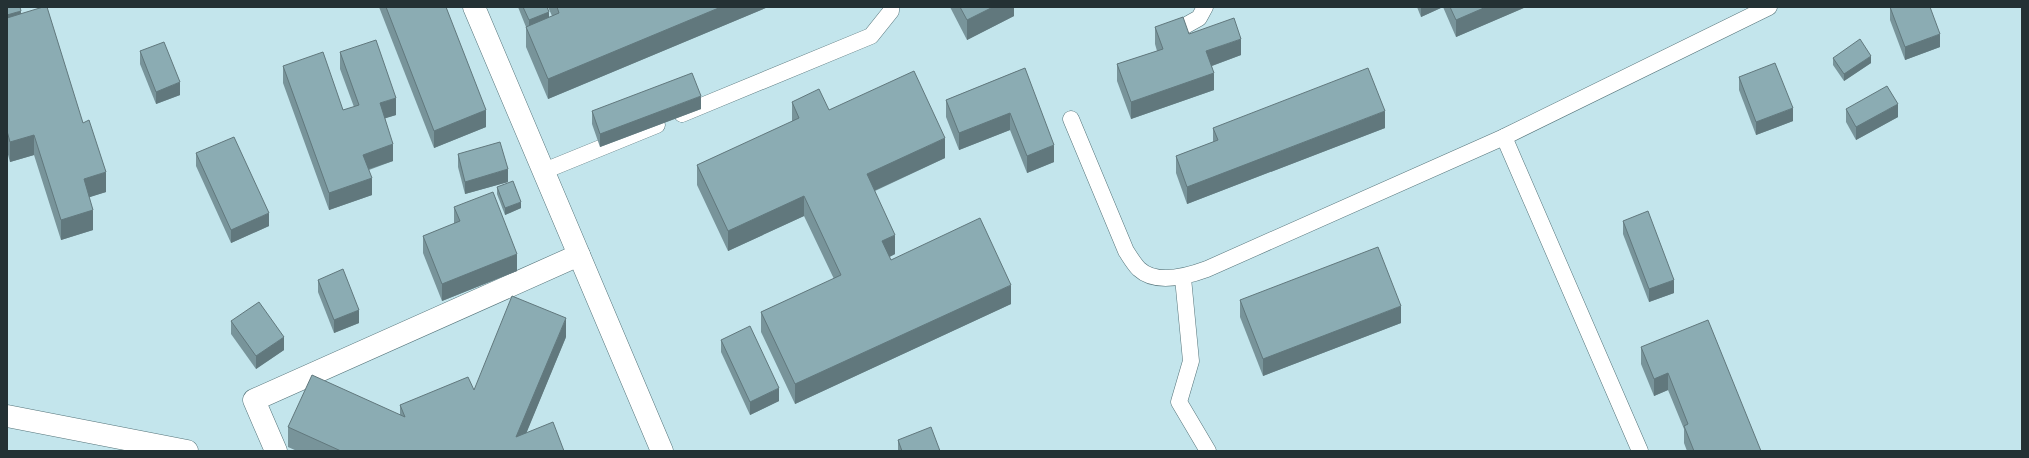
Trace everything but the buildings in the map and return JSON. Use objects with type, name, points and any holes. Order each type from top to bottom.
[{"type":"street","points":[[474,7],[662,451]]},
{"type":"street","points":[[276,451],[254,400],[579,255]]},
{"type":"street","points":[[7,416],[187,451]]},
{"type":"lane","points":[[544,171],[871,36],[891,11],[891,7]]},
{"type":"lane","points":[[1174,32],[1199,18],[1205,7]]},
{"type":"lane","points":[[1071,119],[1126,251],[1140,270],[1158,277],[1183,278],[1207,270],[1504,137],[1769,7]]},
{"type":"lane","points":[[1504,137],[1640,451]]},
{"type":"lane","points":[[1183,278],[1191,361],[1179,402],[1208,451]]}]
